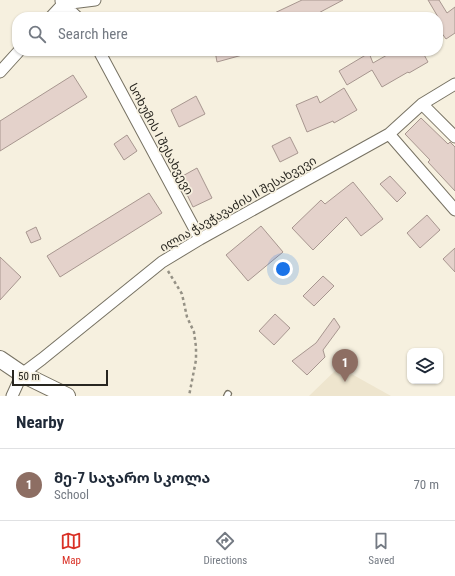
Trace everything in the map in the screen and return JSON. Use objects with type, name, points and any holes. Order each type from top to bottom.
[{"type":"street","points":[[62,2],[94,0]]},
{"type":"street","points":[[55,12],[62,2]]},
{"type":"street","points":[[62,2],[72,12]]},
{"type":"street","points":[[0,72],[14,56]]},
{"type":"street","name":"სოხუმის I შესახვევი","points":[[102,56],[200,239]]},
{"type":"street","name":"ილია ჭავჭავაძის II შესახვევი","points":[[22,374],[162,262],[200,239],[389,134],[422,104],[455,84]]},
{"type":"street","points":[[422,104],[455,137]]},
{"type":"street","points":[[389,134],[455,210]]},
{"type":"street","points":[[0,359],[22,374],[67,396]]},
{"type":"street","points":[[12,396],[22,374]]},
{"type":"path","points":[[162,262],[182,294],[187,317],[194,332],[196,360],[189,396]]},
{"type":"shaded area","points":[[339,367],[391,396],[309,396]]},
{"type":"building","points":[[302,0],[343,0],[320,12],[277,12]]},
{"type":"building","points":[[428,0],[439,0],[447,13],[455,7],[455,33],[446,39],[443,35],[443,12],[435,12]]},
{"type":"building","points":[[216,56],[239,56],[217,62]]},
{"type":"building","points":[[364,56],[370,56],[373,63],[385,56],[425,56],[428,62],[382,87],[372,70],[347,85],[339,71]]},
{"type":"building","points":[[73,75],[87,97],[0,151],[0,121]]},
{"type":"building","points":[[344,88],[357,110],[334,123],[333,121],[307,132],[296,105],[317,96],[320,103]]},
{"type":"building","points":[[196,96],[205,114],[179,127],[171,110]]},
{"type":"building","points":[[421,118],[448,144],[450,142],[455,147],[455,191],[428,162],[430,160],[405,134]]},
{"type":"building","points":[[127,135],[137,151],[124,160],[114,144]]},
{"type":"building","points":[[290,137],[298,153],[280,162],[272,146]]},
{"type":"building","points":[[197,168],[212,198],[193,207],[179,178]]},
{"type":"building","points":[[390,176],[406,193],[397,202],[380,184]]},
{"type":"building","points":[[353,182],[383,219],[361,236],[346,217],[313,250],[292,228],[321,200],[325,204]]},
{"type":"building","points":[[149,193],[162,213],[60,277],[47,256]]},
{"type":"building","points":[[427,215],[440,230],[420,248],[407,233]]},
{"type":"building","points":[[261,226],[283,252],[248,281],[226,255]]},
{"type":"building","points":[[36,227],[41,239],[31,243],[26,232]]},
{"type":"building","points":[[455,248],[455,272],[443,259]]},
{"type":"building","points":[[0,257],[21,277],[0,300]]},
{"type":"building","points":[[323,276],[334,286],[314,306],[303,296]]},
{"type":"building","points":[[275,314],[290,328],[274,345],[259,331]]},
{"type":"building","points":[[334,318],[340,327],[323,350],[325,357],[307,375],[292,361],[316,343]]},
{"type":"place","name":"მე-7 საჯარო სკოლა","points":[[345,382]]}]
